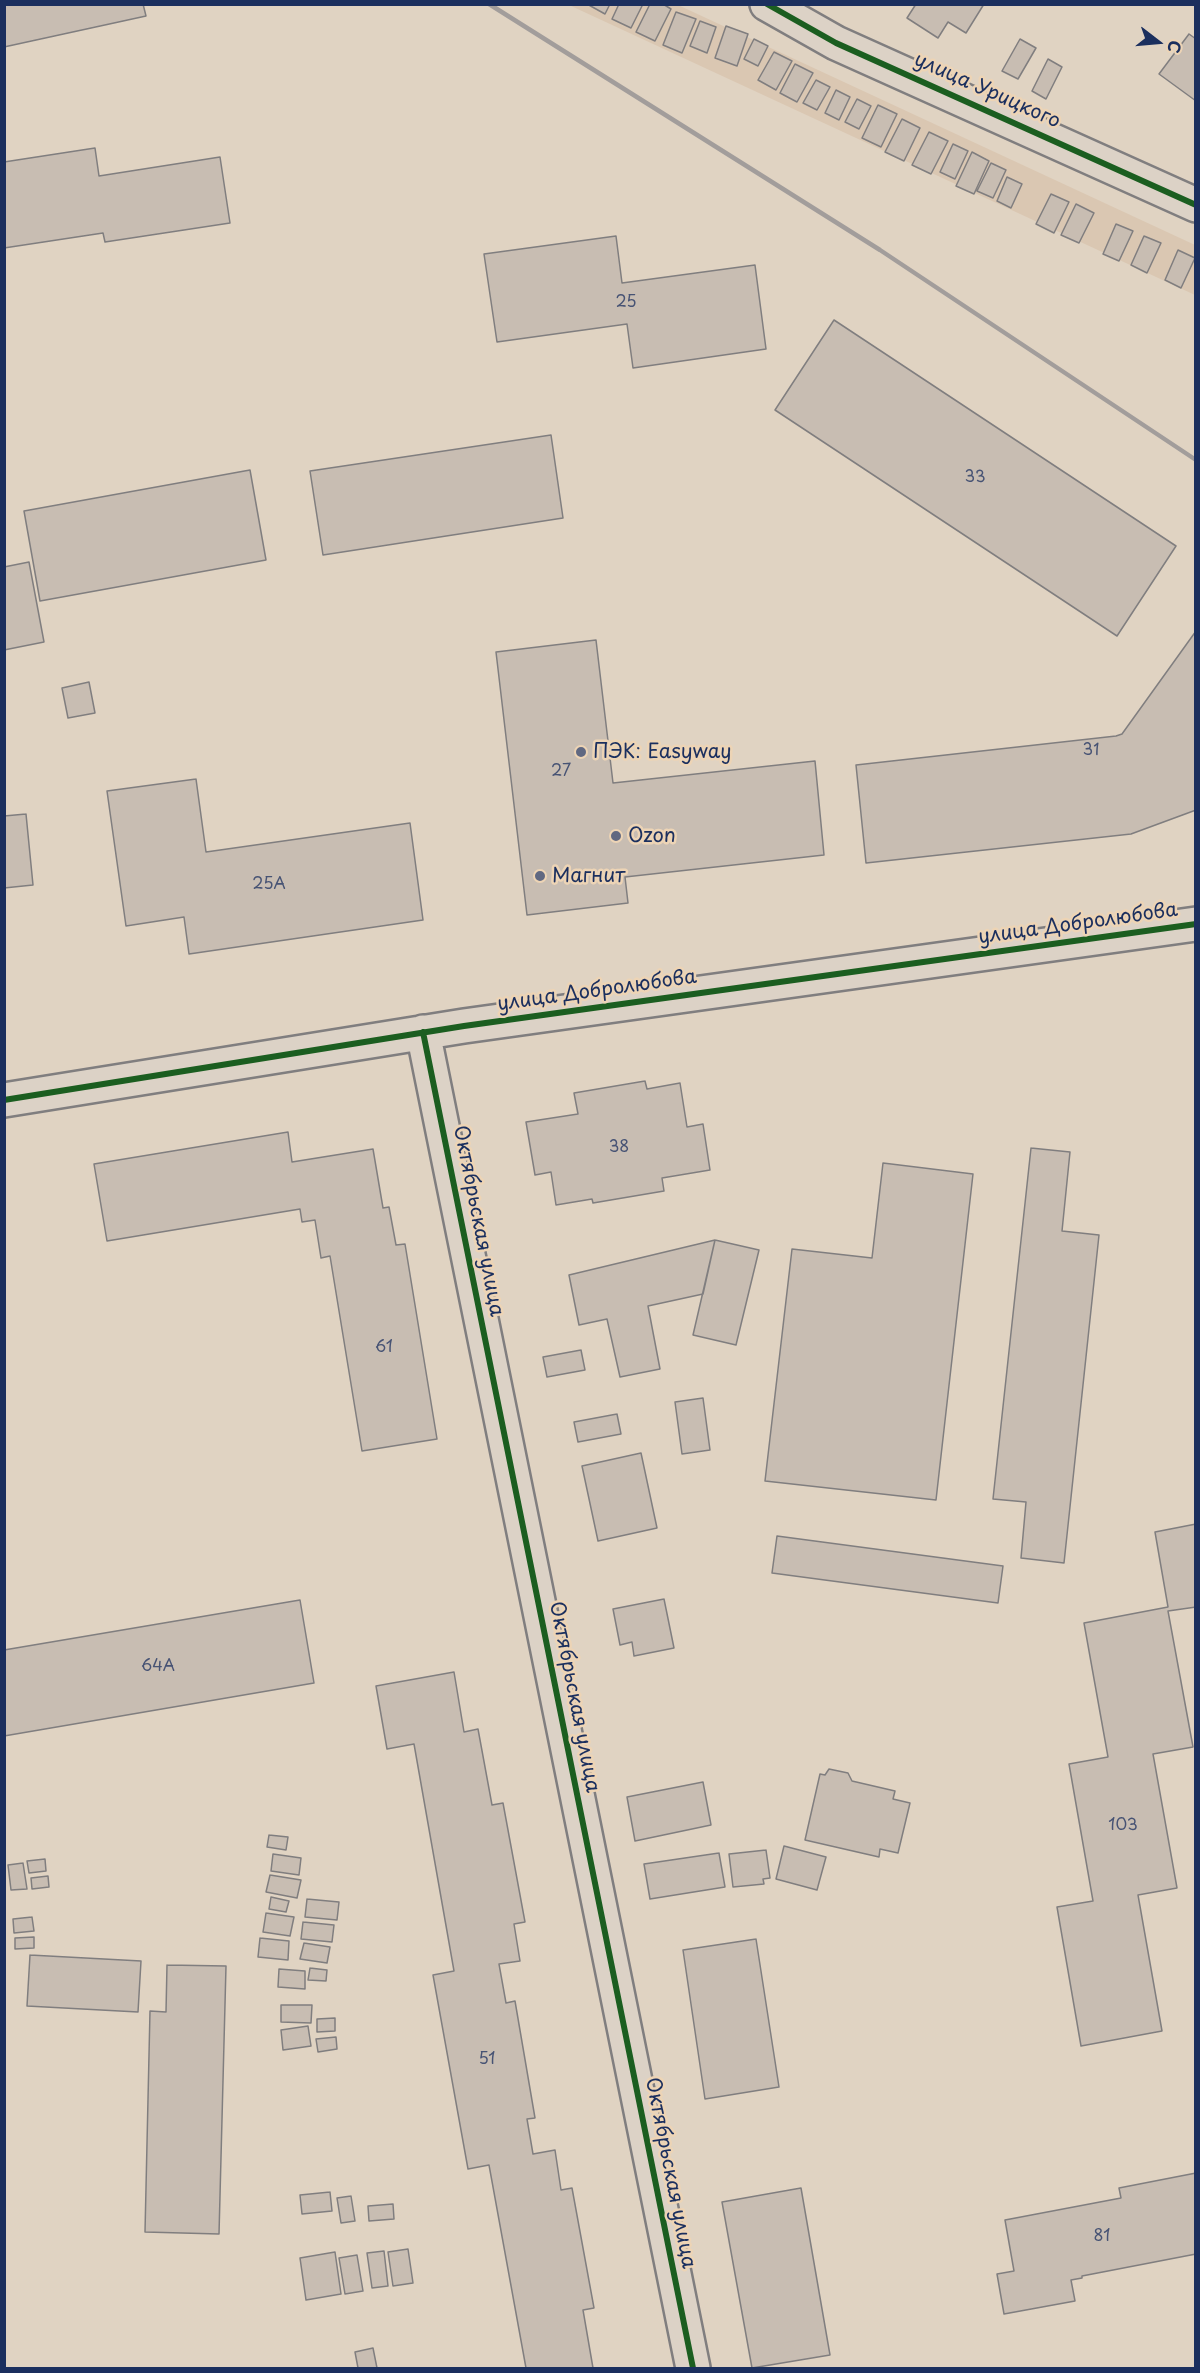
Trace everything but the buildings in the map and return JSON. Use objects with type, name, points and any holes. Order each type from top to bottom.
[{"type":"street","name":"улица Урицкого","points":[[767,4],[836,43],[1196,205]]},
{"type":"street","name":"улица Добролюбова","points":[[4,1100],[423,1032],[1196,924]]},
{"type":"street","name":"Октябрьская улица","points":[[423,1032],[693,2368]]},
{"type":"shaded area","points":[[569,5],[678,5],[1195,245],[1195,295]]},
{"type":"railway","points":[[489,4],[880,250],[1196,460]]},
{"type":"cycle path","points":[[767,4],[836,43],[1196,205]]},
{"type":"cycle path","points":[[4,1100],[464,1026],[1196,924]]},
{"type":"cycle path","points":[[423,1032],[693,2368]]},
{"type":"place","name":"ПЭК: Easyway","points":[[581,752]]},
{"type":"place","name":"Ozon","points":[[616,836]]},
{"type":"place","name":"Магнит","points":[[540,876]]}]
